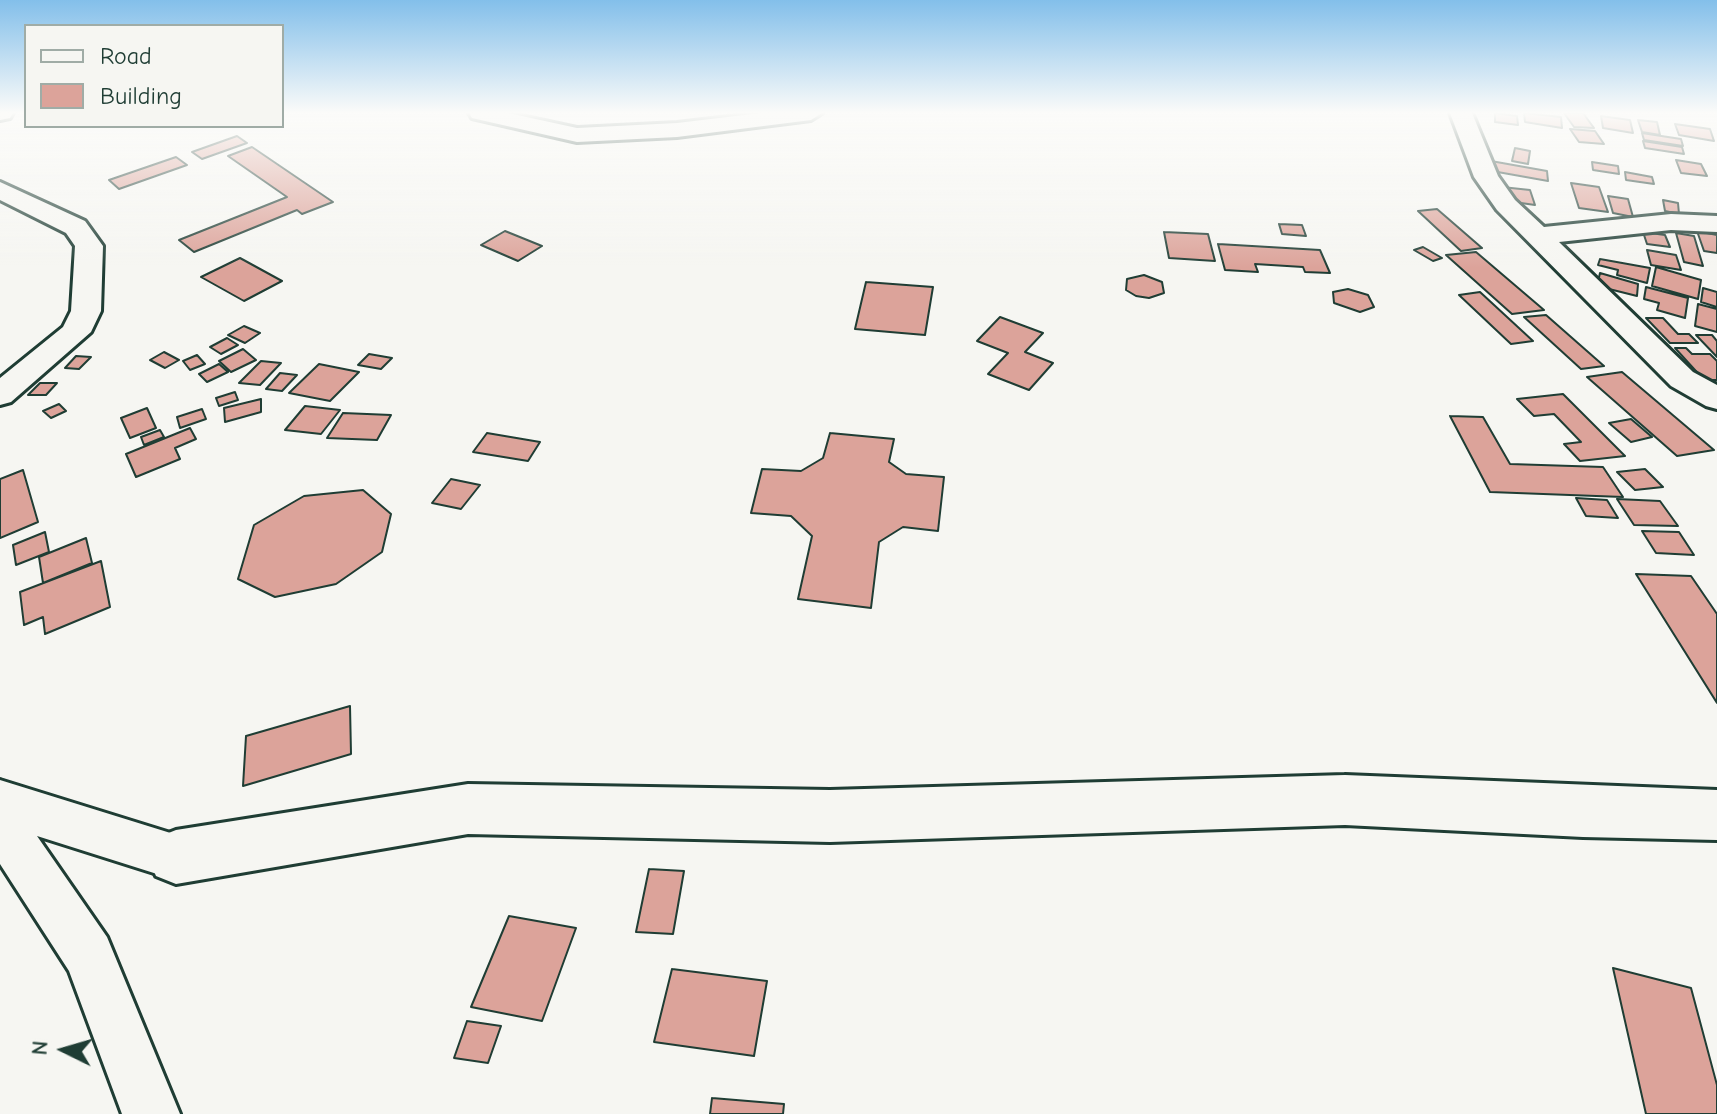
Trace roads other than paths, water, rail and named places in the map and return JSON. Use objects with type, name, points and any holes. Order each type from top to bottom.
[{"type":"main road","points":[[176,857],[468,809],[830,816],[1345,800],[1717,815]]},
{"type":"street","points":[[1481,165],[1506,205],[1682,379],[1717,399]]},
{"type":"street","points":[[0,190],[76,227],[89,246],[86,311],[76,332],[0,395]]},
{"type":"street","points":[[1539,236],[1671,222],[1717,224]]},
{"type":"street","points":[[0,802],[176,857]]},
{"type":"street","points":[[0,822],[89,955],[151,1114]]}]
